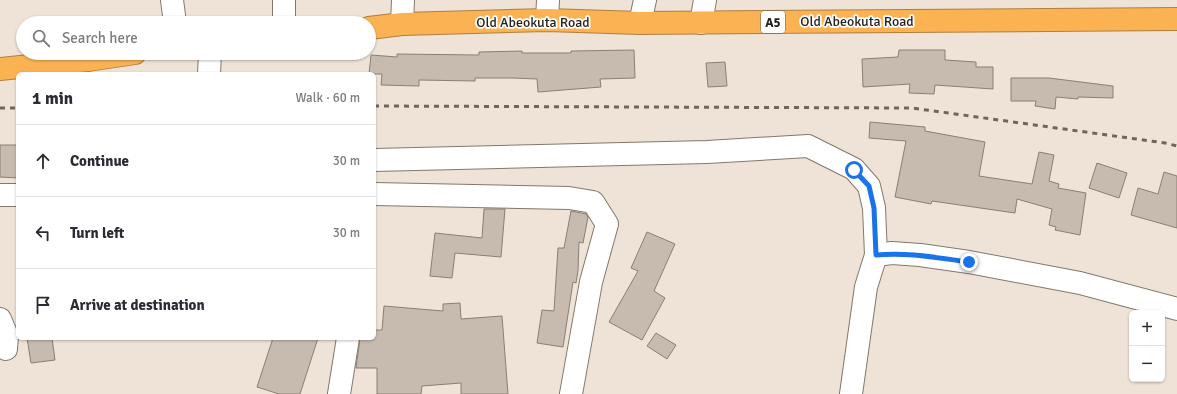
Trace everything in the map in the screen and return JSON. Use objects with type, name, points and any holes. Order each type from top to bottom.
[{"type":"highway","name":"Old Abeokuta Road","points":[[376,27],[547,10],[640,23],[1177,19]]},
{"type":"highway","points":[[0,69],[88,60]]},
{"type":"street","points":[[172,0],[174,16]]},
{"type":"street","points":[[284,0],[284,16]]},
{"type":"street","points":[[402,24],[403,0]]},
{"type":"street","points":[[640,23],[645,0]]},
{"type":"street","points":[[701,23],[705,0]]},
{"type":"street","points":[[209,72],[210,60]]},
{"type":"street","points":[[376,160],[707,152],[808,146],[854,170],[869,186],[874,208],[876,255],[866,287],[851,394]]},
{"type":"street","points":[[376,194],[569,198],[593,202],[607,224],[591,282],[571,394]]},
{"type":"street","points":[[0,195],[16,195]]},
{"type":"street","points":[[876,255],[920,255],[977,264],[1080,283],[1177,309]]},
{"type":"street","points":[[0,319],[7,336],[6,349]]},
{"type":"street","points":[[339,394],[348,340]]},
{"type":"building","points":[[634,50],[635,78],[600,79],[601,87],[538,92],[537,79],[475,78],[475,81],[419,80],[419,86],[381,85],[382,74],[369,72],[370,60],[376,60],[376,55],[397,57],[397,54],[479,55],[479,52],[522,51],[522,53],[571,53],[571,51]]},
{"type":"building","points":[[899,50],[945,50],[945,60],[976,62],[976,67],[993,67],[993,89],[935,85],[934,94],[909,93],[910,84],[863,87],[862,59],[898,57]]},
{"type":"building","points":[[725,62],[727,86],[708,87],[706,63]]},
{"type":"building","points":[[1011,78],[1049,78],[1113,86],[1113,98],[1078,97],[1078,99],[1056,97],[1055,109],[1035,106],[1036,101],[1011,101]]},
{"type":"building","points":[[870,122],[925,127],[925,131],[985,142],[979,176],[1032,184],[1039,152],[1054,155],[1049,181],[1059,184],[1058,188],[1086,193],[1080,235],[1055,230],[1056,227],[1049,225],[1052,209],[1017,199],[1015,213],[932,201],[931,204],[895,197],[906,141],[869,138]]},
{"type":"building","points":[[0,145],[16,145],[16,178],[0,177]]},
{"type":"building","points":[[1097,163],[1127,173],[1119,198],[1089,188]]},
{"type":"building","points":[[1164,172],[1177,176],[1177,228],[1131,215],[1138,188],[1158,194]]},
{"type":"building","points":[[484,209],[505,209],[501,257],[455,253],[452,278],[430,276],[435,233],[482,238]]},
{"type":"building","points":[[571,211],[586,214],[588,217],[583,243],[579,242],[578,271],[576,283],[573,282],[563,347],[537,343],[542,310],[554,311],[558,248],[564,248]]},
{"type":"building","points":[[647,232],[675,244],[654,291],[665,298],[642,340],[609,322],[638,271],[631,268]]},
{"type":"building","points":[[460,303],[461,319],[502,316],[508,394],[461,394],[461,383],[422,386],[421,394],[377,394],[377,368],[356,368],[360,340],[376,340],[376,330],[382,330],[384,306],[443,311],[443,304]]},
{"type":"building","points":[[656,333],[676,345],[667,359],[647,346]]},
{"type":"building","points":[[27,340],[52,340],[55,360],[31,363]]},
{"type":"building","points":[[272,340],[317,340],[300,394],[279,394],[257,387]]},
{"type":"railway","points":[[376,106],[912,108],[1165,143],[1177,146]]},
{"type":"railway","points":[[0,108],[16,108]]},
{"type":"route","points":[[854,170],[869,186],[874,208],[876,255],[920,255],[969,262]]}]
